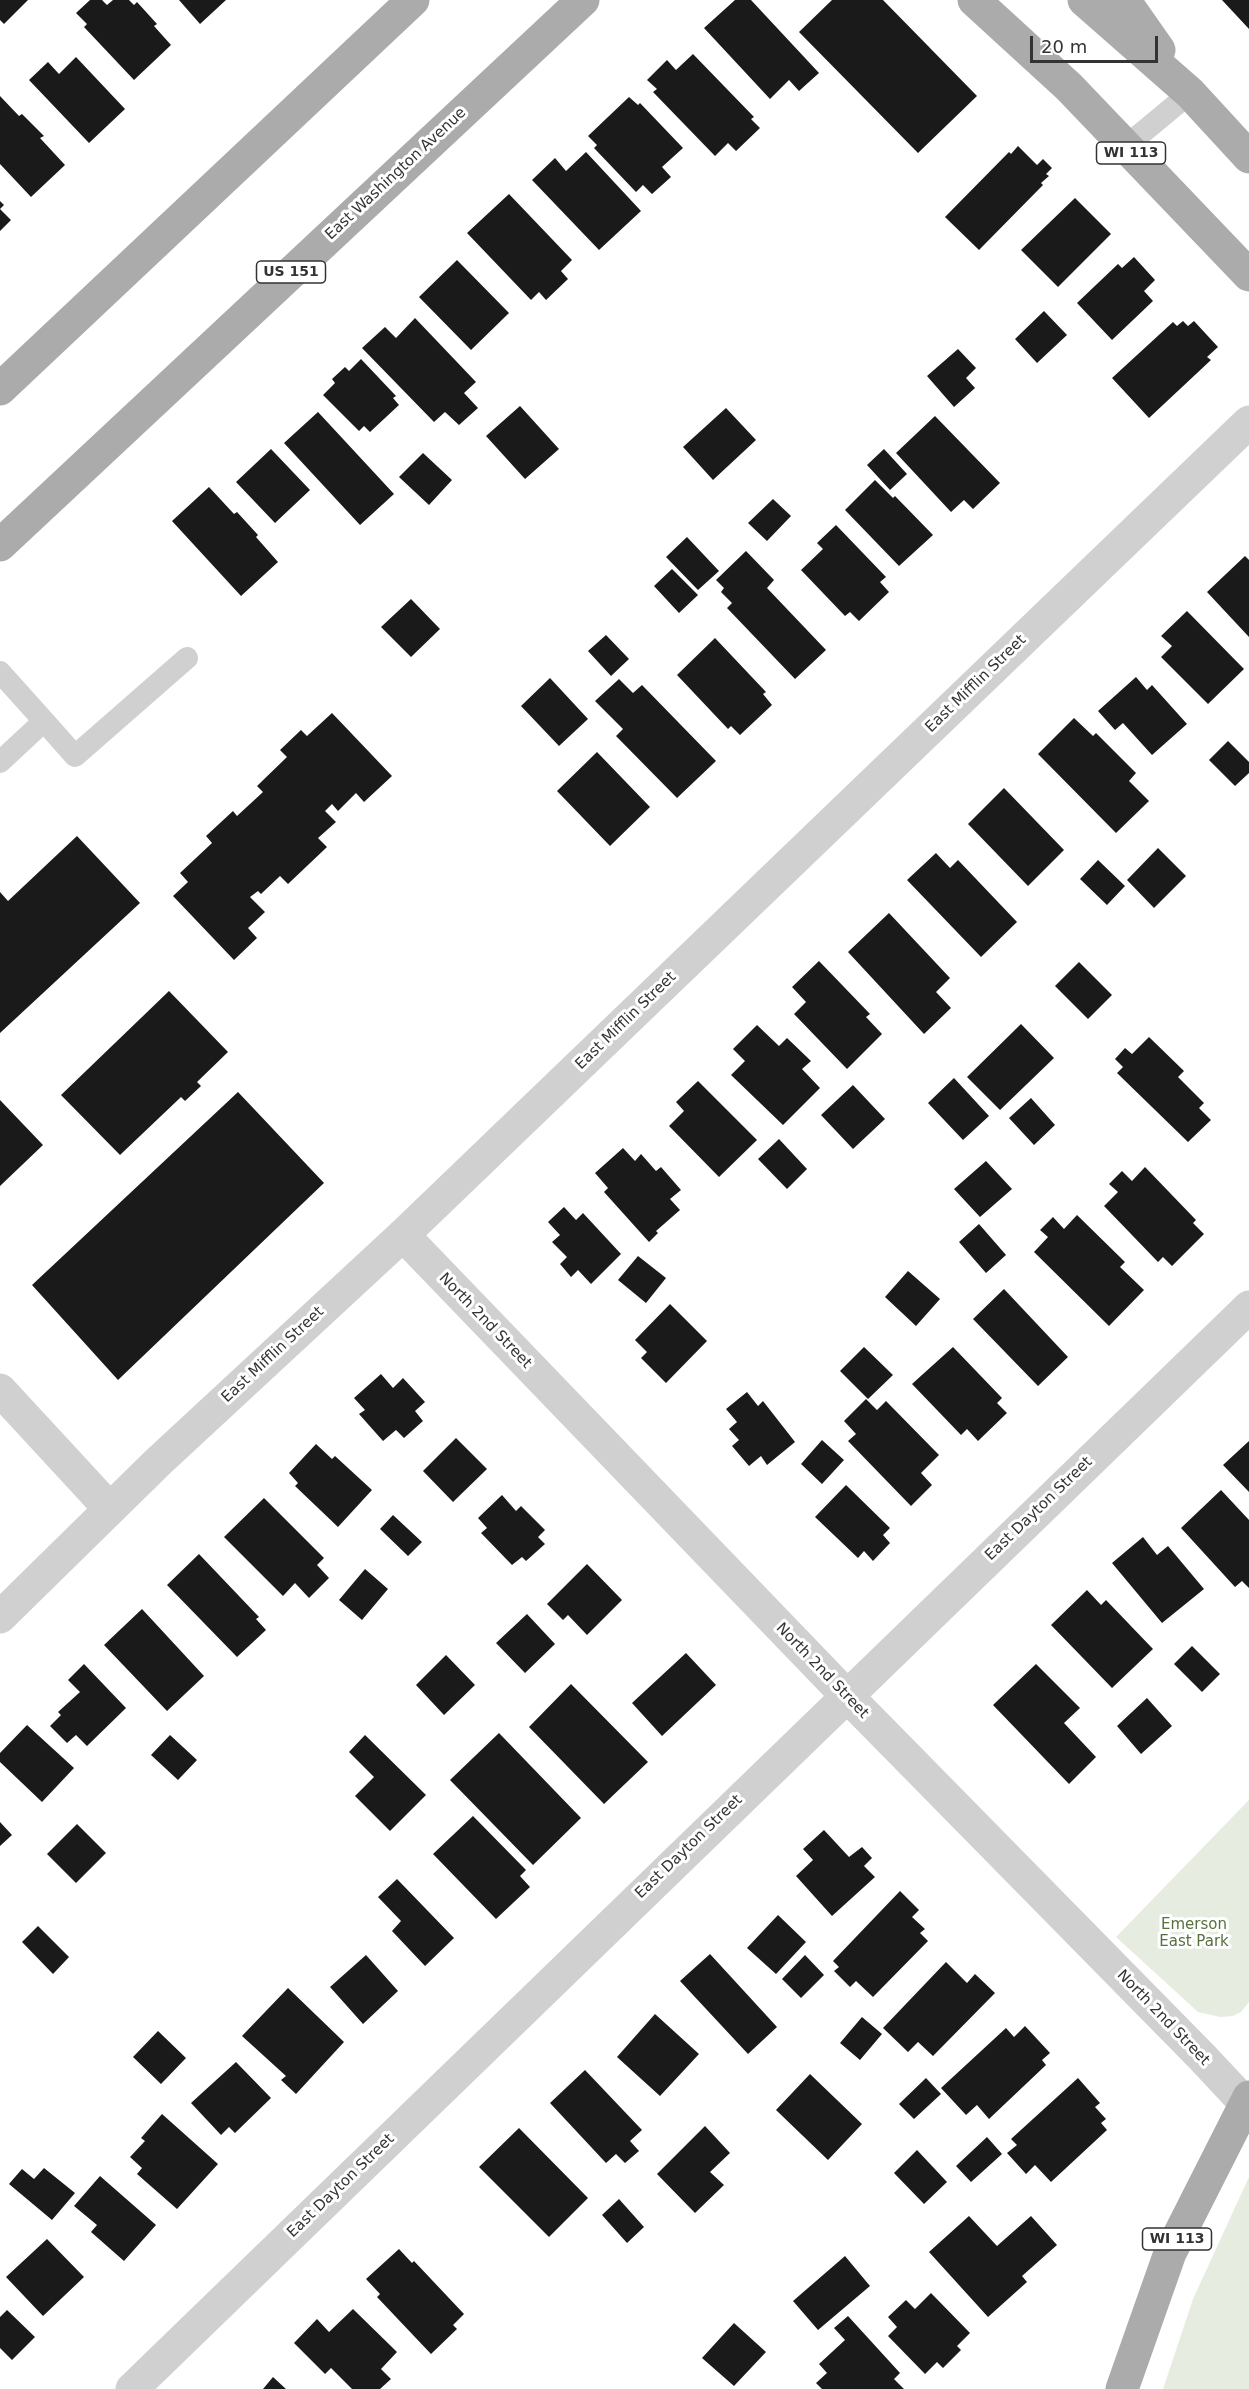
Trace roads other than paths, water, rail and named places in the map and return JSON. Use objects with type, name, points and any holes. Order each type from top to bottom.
[{"type":"main road","points":[[0,389],[413,0]]},
{"type":"main road","name":"East Washington Avenue","points":[[0,545],[583,0]]},
{"type":"main road","name":"WI 113","points":[[974,0],[1069,87],[1249,275]]},
{"type":"main road","points":[[1084,0],[1190,93],[1249,157]]},
{"type":"main road","points":[[1124,0],[1190,93]]},
{"type":"main road","name":"WI 113","points":[[1122,2389],[1170,2253],[1247,2100]]},
{"type":"street","name":"East Mifflin Street","points":[[0,1617],[109,1508],[403,1235],[1249,422]]},
{"type":"street","name":"North 2nd Street","points":[[403,1235],[846,1695],[1247,2100]]},
{"type":"street","name":"East Dayton Street","points":[[132,2389],[1249,1307]]},
{"type":"street","points":[[0,1390],[109,1508]]},
{"type":"lane","points":[[1125,147],[1190,93]]},
{"type":"lane","points":[[0,672],[75,756],[187,658]]},
{"type":"lane","points":[[0,762],[44,721]]},
{"type":"park label","name":"Emerson East Park","points":[[1194,1934]]}]
